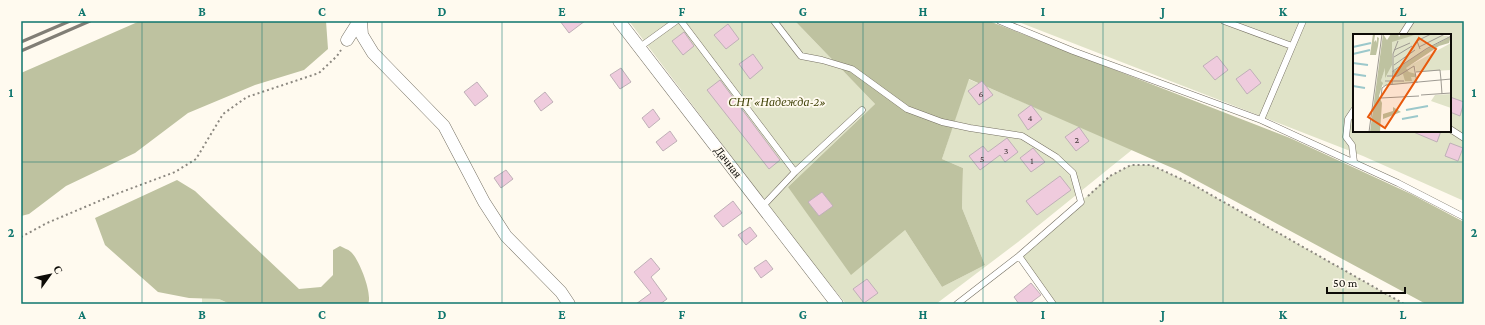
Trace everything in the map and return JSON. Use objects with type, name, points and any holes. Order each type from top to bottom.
[{"type":"street","points":[[347,40],[360,21]]},
{"type":"street","points":[[360,21],[362,35],[373,53],[444,126],[484,202],[506,236],[561,292],[569,304]]},
{"type":"street","points":[[619,21],[832,304]]},
{"type":"street","name":"Дачная","points":[[640,48],[837,304]]},
{"type":"lane","points":[[640,48],[676,21]]},
{"type":"lane","points":[[681,21],[795,172]]},
{"type":"lane","points":[[774,21],[782,35],[801,56],[822,60],[852,70],[907,109],[942,122],[1022,136],[1056,157],[1073,172],[1081,202],[1019,256],[957,304]]},
{"type":"lane","points":[[1000,21],[1073,51],[1261,120],[1354,162],[1464,217]]},
{"type":"lane","points":[[1224,21],[1292,46]]},
{"type":"lane","points":[[1261,120],[1303,21]]},
{"type":"lane","points":[[1403,34],[1411,21]]},
{"type":"lane","points":[[760,209],[795,172],[862,110]]},
{"type":"lane","points":[[1353,111],[1348,118],[1346,137],[1352,145],[1354,162]]},
{"type":"lane","points":[[1451,130],[1464,138]]},
{"type":"lane","points":[[1019,256],[1053,304]]},
{"type":"path","points":[[21,237],[47,223],[111,196],[175,172],[196,159],[223,114],[247,97],[319,73],[337,56],[347,40]]},
{"type":"path","points":[[1081,202],[1110,176],[1130,165],[1151,165],[1190,183],[1404,304]]},
{"type":"green space","points":[[140,21],[326,21],[328,49],[304,70],[255,85],[188,113],[135,153],[66,186],[29,214],[21,216],[21,73]]},
{"type":"green space","name":"СНТ «Надежда-2»","points":[[629,21],[795,21],[875,104],[788,187],[905,230],[942,287],[985,265],[962,208],[963,168],[942,159],[968,79],[1133,149],[1018,242],[936,304],[846,304],[803,251]]},
{"type":"green space","points":[[795,21],[989,21],[1290,138],[1411,194],[1464,222],[1464,304],[1426,304],[1177,170],[969,79],[942,159],[963,168],[962,208],[985,265],[942,287],[905,230],[851,275],[788,187],[875,104]]},
{"type":"green space","points":[[1016,21],[1464,21],[1464,201],[1363,156]]},
{"type":"green space","points":[[1131,165],[1151,165],[1190,183],[1404,304],[1056,304],[1019,256],[1110,176]]},
{"type":"green space","points":[[177,180],[195,191],[299,289],[321,287],[333,275],[333,250],[340,246],[348,250],[358,262],[367,285],[369,293],[368,304],[230,304],[219,299],[189,298],[158,292],[105,245],[95,218]]},
{"type":"green space","points":[[202,298],[219,299],[230,304],[202,304]]},
{"type":"building","points":[[560,21],[585,21],[569,33]]},
{"type":"building","points":[[728,24],[739,39],[726,49],[714,35]]},
{"type":"building","points":[[684,32],[694,46],[683,55],[672,41]]},
{"type":"building","points":[[753,54],[763,68],[750,79],[739,64]]},
{"type":"building","points":[[1217,56],[1228,70],[1215,80],[1203,66]]},
{"type":"building","points":[[621,68],[631,82],[620,89],[610,75]]},
{"type":"building","points":[[1250,69],[1261,83],[1247,94],[1236,79]]},
{"type":"building","points":[[720,80],[780,160],[769,169],[707,90]]},
{"type":"building","points":[[982,81],[993,95],[979,105],[968,91]]},
{"type":"building","points":[[477,82],[488,96],[475,106],[464,92]]},
{"type":"building","points":[[545,92],[553,102],[541,111],[534,101]]},
{"type":"building","points":[[1451,97],[1464,102],[1460,116],[1451,112]]},
{"type":"building","points":[[1031,105],[1042,119],[1028,130],[1018,115]]},
{"type":"building","points":[[653,109],[660,119],[649,128],[642,118]]},
{"type":"building","points":[[1079,127],[1089,141],[1076,151],[1065,137]]},
{"type":"building","points":[[670,131],[677,141],[663,151],[656,142]]},
{"type":"building","points":[[1413,132],[1441,132],[1437,142]]},
{"type":"building","points":[[1007,138],[1018,152],[1005,162],[1000,155],[980,170],[969,156],[983,146],[988,152]]},
{"type":"building","points":[[1450,143],[1463,148],[1458,161],[1445,156]]},
{"type":"building","points":[[1033,148],[1045,162],[1031,172],[1020,158]]},
{"type":"building","points":[[506,170],[513,179],[501,188],[494,178]]},
{"type":"building","points":[[1060,176],[1071,190],[1037,215],[1026,201]]},
{"type":"building","points":[[822,192],[833,206],[819,216],[808,202]]},
{"type":"building","points":[[733,201],[742,213],[723,227],[714,216]]},
{"type":"building","points":[[750,227],[757,236],[746,245],[738,235]]},
{"type":"building","points":[[651,258],[660,269],[651,277],[667,299],[660,304],[636,304],[651,293],[634,272]]},
{"type":"building","points":[[766,260],[773,269],[761,278],[754,268]]},
{"type":"building","points":[[867,279],[878,293],[864,303],[853,289]]},
{"type":"building","points":[[1031,283],[1041,295],[1029,304],[1019,304],[1014,297]]},
{"type":"railway","points":[[21,42],[70,21]]},
{"type":"railway","points":[[21,51],[90,21]]}]
